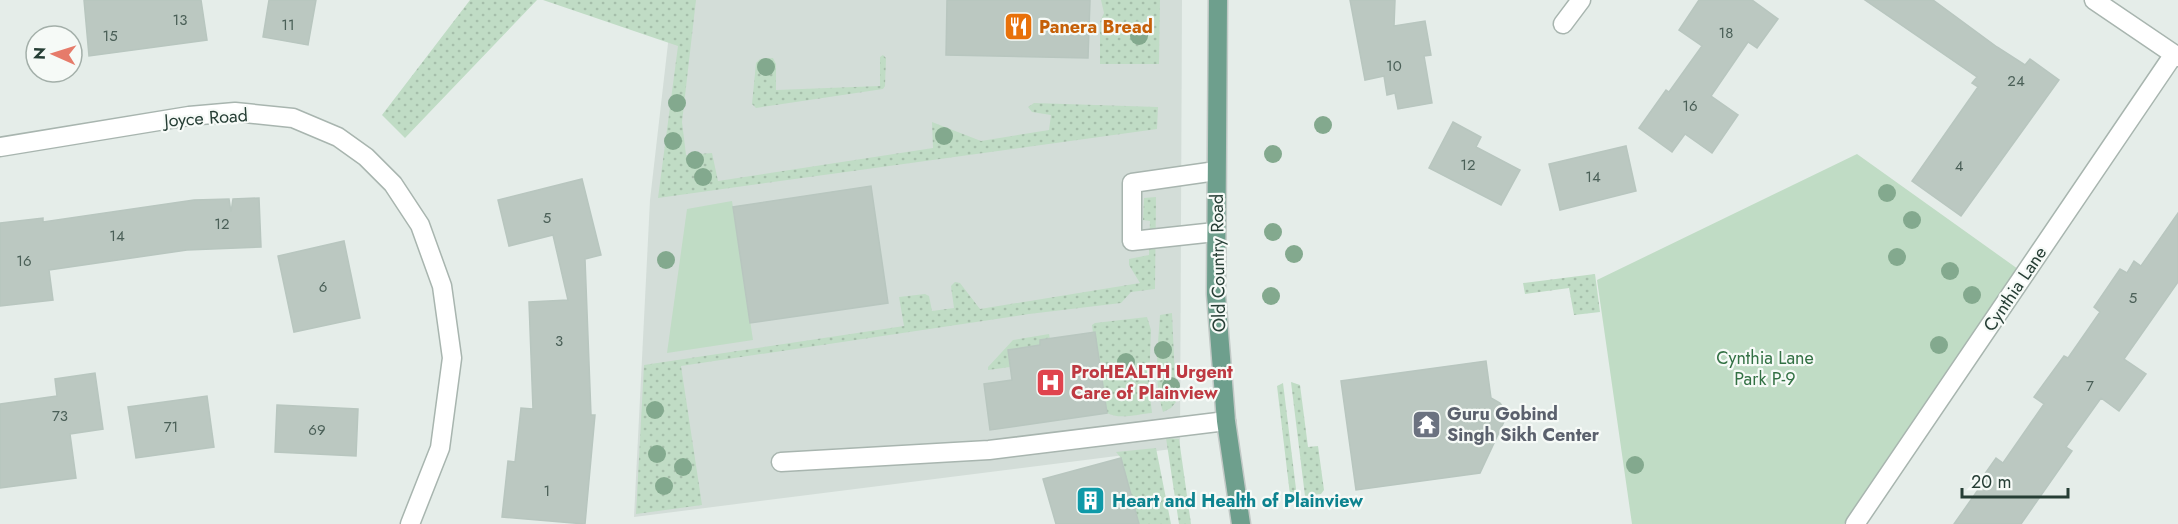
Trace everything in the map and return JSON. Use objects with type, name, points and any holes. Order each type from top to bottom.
[{"type":"main road","name":"Old Country Road","points":[[1218,0],[1216,294],[1226,421],[1241,524]]},
{"type":"street","points":[[1563,24],[1581,0]]},
{"type":"street","points":[[2094,0],[2176,55]]},
{"type":"street","name":"Cynthia Lane","points":[[1856,524],[2176,55]]},
{"type":"street","name":"Joyce Road","points":[[0,147],[189,116],[235,112],[293,118],[338,137],[366,157],[393,184],[420,225],[442,286],[452,358],[440,448],[410,524]]},
{"type":"street","points":[[1215,232],[1132,241],[1132,183],[1216,171]]},
{"type":"street","points":[[781,462],[989,450],[1226,421]]},
{"type":"shaded area","points":[[673,0],[1182,0],[1180,448],[634,517],[650,200]]},
{"type":"green space","points":[[470,0],[537,0],[405,138],[382,115]]},
{"type":"green space","points":[[543,0],[696,0],[682,122],[686,155],[712,153],[718,181],[933,148],[932,122],[981,141],[1049,130],[1051,115],[1032,112],[1028,107],[1034,103],[1158,107],[1157,129],[658,198],[678,46]]},
{"type":"green space","points":[[1101,0],[1160,0],[1159,64],[1100,64],[1100,22],[1104,13]]},
{"type":"green space","points":[[883,55],[886,58],[883,89],[756,108],[752,104],[756,63],[760,59],[773,58],[776,64],[776,90],[880,86],[880,57]]},
{"type":"green space","name":"Cynthia Lane Park P-9","points":[[1857,154],[2018,269],[1844,524],[1632,524],[1597,280]]},
{"type":"green space","points":[[1156,197],[1155,289],[1131,292],[1121,303],[1029,314],[681,366],[702,505],[636,514],[644,365],[904,326],[899,297],[925,294],[929,296],[932,311],[954,308],[951,286],[955,282],[960,283],[980,309],[1140,283],[1129,265],[1129,259],[1149,255],[1150,221],[1143,220],[1144,198]]},
{"type":"green space","points":[[732,201],[753,340],[667,353],[687,209]]},
{"type":"green space","points":[[1595,274],[1600,312],[1574,315],[1569,288],[1525,294],[1523,283]]},
{"type":"green space","points":[[1172,313],[1176,402],[1163,412],[1157,375],[1160,315]]},
{"type":"green space","points":[[1147,317],[1151,330],[1149,386],[1152,413],[1112,415],[1107,413],[1092,325]]},
{"type":"green space","points":[[1049,334],[1050,339],[1040,345],[1008,350],[1010,367],[988,370],[988,367],[1013,340]]},
{"type":"green space","points":[[1291,382],[1300,385],[1308,447],[1318,446],[1324,490],[1321,494],[1305,496]]},
{"type":"green space","points":[[1283,383],[1297,497],[1290,495],[1277,386]]},
{"type":"green space","points":[[1166,438],[1179,439],[1191,524],[1179,524]]},
{"type":"green space","points":[[1156,448],[1171,524],[1139,524],[1121,458],[1116,452]]},
{"type":"building","points":[[84,0],[201,0],[207,40],[89,56]]},
{"type":"building","points":[[269,0],[316,0],[308,45],[263,37]]},
{"type":"building","name":"Panera Bread","points":[[947,0],[1090,0],[1088,58],[946,55]]},
{"type":"building","points":[[1350,0],[1395,0],[1394,26],[1425,21],[1431,55],[1424,56],[1432,103],[1398,109],[1395,93],[1387,95],[1384,76],[1365,80]]},
{"type":"building","points":[[1699,0],[1752,0],[1778,19],[1757,48],[1748,42],[1711,96],[1738,115],[1712,153],[1685,134],[1672,152],[1639,128],[1666,90],[1669,92],[1702,46],[1679,30]]},
{"type":"building","points":[[1865,0],[1933,0],[2025,65],[2030,59],[2059,80],[1961,216],[1912,181],[1978,87],[1972,83],[1977,77]]},
{"type":"building","points":[[1453,122],[1481,137],[1476,147],[1520,170],[1501,205],[1429,168]]},
{"type":"building","points":[[1626,146],[1636,191],[1560,210],[1549,164]]},
{"type":"building","points":[[582,179],[601,255],[585,259],[591,415],[595,415],[585,524],[502,517],[508,461],[515,462],[521,408],[533,409],[529,302],[568,300],[553,235],[509,246],[498,200]]},
{"type":"building","points":[[871,186],[888,303],[750,323],[733,207]]},
{"type":"building","points":[[259,198],[261,247],[187,250],[49,270],[53,300],[0,306],[0,223],[43,218],[43,222],[194,200],[229,199],[231,212],[233,199]]},
{"type":"building","points":[[2178,213],[2178,282],[2124,359],[2146,374],[2119,411],[2101,398],[2066,447],[2072,451],[2021,524],[1954,524],[1980,487],[1977,485],[1996,458],[2003,463],[2044,404],[2034,397],[2064,356],[2068,358],[2100,312],[2094,307],[2120,269],[2127,273],[2134,261],[2141,266]]},
{"type":"building","points":[[344,241],[360,318],[294,332],[278,256]]},
{"type":"building","name":"ProHEALTH Urgent Care of Plainview","points":[[1095,332],[1107,413],[990,430],[984,384],[1012,380],[1008,350],[1040,345],[1040,340]]},
{"type":"building","name":"Guru Gobind Singh Sikh Center","points":[[1486,361],[1491,398],[1500,403],[1508,413],[1480,473],[1356,490],[1341,381]]},
{"type":"building","points":[[95,373],[103,429],[70,434],[76,478],[0,488],[0,404],[57,396],[55,379]]},
{"type":"building","points":[[207,396],[214,447],[136,458],[128,407]]},
{"type":"building","points":[[277,405],[358,409],[356,456],[275,452]]},
{"type":"building","name":"Heart and Health of Plainview","points":[[1121,458],[1139,524],[1056,524],[1043,479]]},
{"type":"place","name":"Panera Bread","points":[[1018,27]]},
{"type":"place","name":"ProHEALTH Urgent Care of Plainview","points":[[1050,382]]},
{"type":"place","name":"Guru Gobind Singh Sikh Center","points":[[1426,424]]},
{"type":"place","name":"Heart and Health of Plainview","points":[[1091,501]]}]
